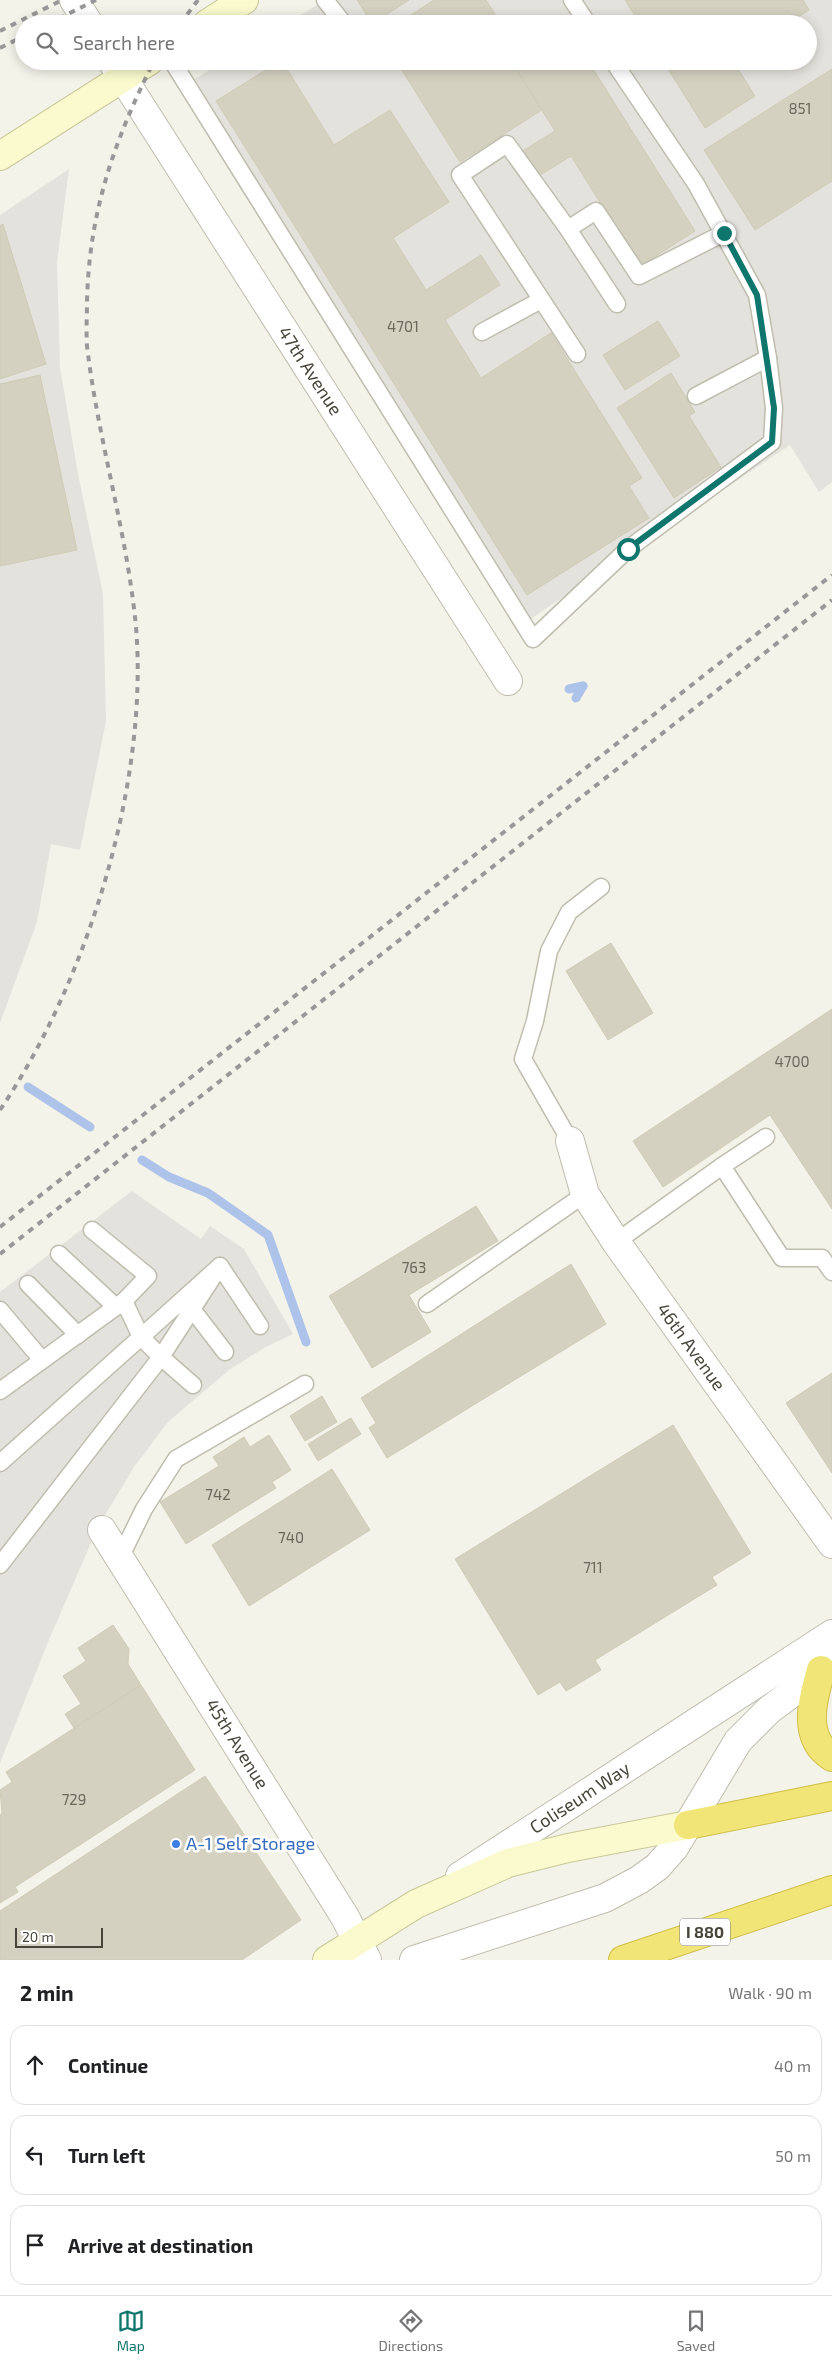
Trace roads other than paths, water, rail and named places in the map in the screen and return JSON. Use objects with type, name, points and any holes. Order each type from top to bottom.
[{"type":"highway","points":[[827,1667],[812,1702],[813,1732],[825,1752],[832,1757]]},
{"type":"highway","points":[[688,1825],[832,1796]]},
{"type":"highway","name":"I 880","points":[[623,1960],[832,1890]]},
{"type":"main road","points":[[221,15],[244,0]]},
{"type":"main road","points":[[0,156],[117,70]]},
{"type":"main road","points":[[416,1904],[508,1863],[568,1848],[688,1825]]},
{"type":"main road","name":"Coliseum Way","points":[[327,1960],[362,1950],[416,1904]]},
{"type":"street","points":[[74,0],[83,15]]},
{"type":"street","name":"47th Avenue","points":[[117,70],[508,681]]},
{"type":"street","name":"46th Avenue","points":[[570,1141],[585,1194],[616,1242],[832,1544]]},
{"type":"street","name":"45th Avenue","points":[[102,1530],[345,1917],[362,1950]]},
{"type":"street","name":"Coliseum Way","points":[[416,1904],[832,1634]]},
{"type":"street","points":[[414,1960],[605,1898],[639,1880],[656,1867],[674,1848],[738,1741],[769,1710],[827,1667]]},
{"type":"lane","points":[[325,0],[337,15]]},
{"type":"lane","points":[[572,0],[582,15]]},
{"type":"lane","points":[[178,70],[533,638],[628,549],[772,442],[774,408],[768,358],[757,295],[696,184],[619,70]]},
{"type":"lane","points":[[577,354],[460,176],[506,144],[568,229],[618,304]]},
{"type":"lane","points":[[568,229],[596,211],[639,276],[724,233]]},
{"type":"lane","points":[[482,332],[541,300]]},
{"type":"lane","points":[[696,396],[768,358]]},
{"type":"lane","points":[[570,1141],[523,1060],[535,1021],[549,950],[568,912],[601,887]]},
{"type":"lane","points":[[616,1242],[722,1166],[766,1138]]},
{"type":"lane","points":[[722,1166],[782,1258],[822,1258],[832,1272]]},
{"type":"lane","points":[[427,1304],[585,1194]]},
{"type":"lane","points":[[1,1388],[120,1304],[148,1276],[92,1230]]},
{"type":"lane","points":[[59,1254],[120,1304],[140,1337],[193,1385]]},
{"type":"lane","points":[[0,1565],[161,1357],[220,1266]]},
{"type":"lane","points":[[220,1266],[260,1326]]},
{"type":"lane","points":[[0,1463],[220,1266]]},
{"type":"lane","points":[[28,1284],[78,1334]]},
{"type":"lane","points":[[192,1309],[225,1352]]},
{"type":"lane","points":[[0,1310],[42,1360]]},
{"type":"lane","points":[[120,1558],[144,1509],[176,1459],[305,1384]]},
{"type":"waterway","points":[[569,689],[583,686]]},
{"type":"waterway","points":[[576,698],[583,686]]},
{"type":"waterway","points":[[28,1087],[90,1127]]},
{"type":"waterway","points":[[142,1160],[169,1177],[208,1193],[268,1235],[306,1342]]},
{"type":"railway","points":[[32,15],[62,0]]},
{"type":"railway","points":[[66,15],[96,0]]},
{"type":"railway","points":[[187,15],[198,0]]},
{"type":"railway","points":[[0,31],[15,24]]},
{"type":"railway","points":[[0,48],[15,40]]},
{"type":"railway","points":[[0,1110],[31,1059],[60,1002],[85,942],[105,879],[122,815],[132,750],[137,687],[136,627],[126,556],[92,381],[87,346],[87,302],[93,238],[106,178],[127,120],[150,70]]},
{"type":"railway","points":[[0,1227],[832,575]]},
{"type":"railway","points":[[0,1254],[832,600]]},
{"type":"place","name":"A-1 Self Storage","points":[[176,1844]]}]
